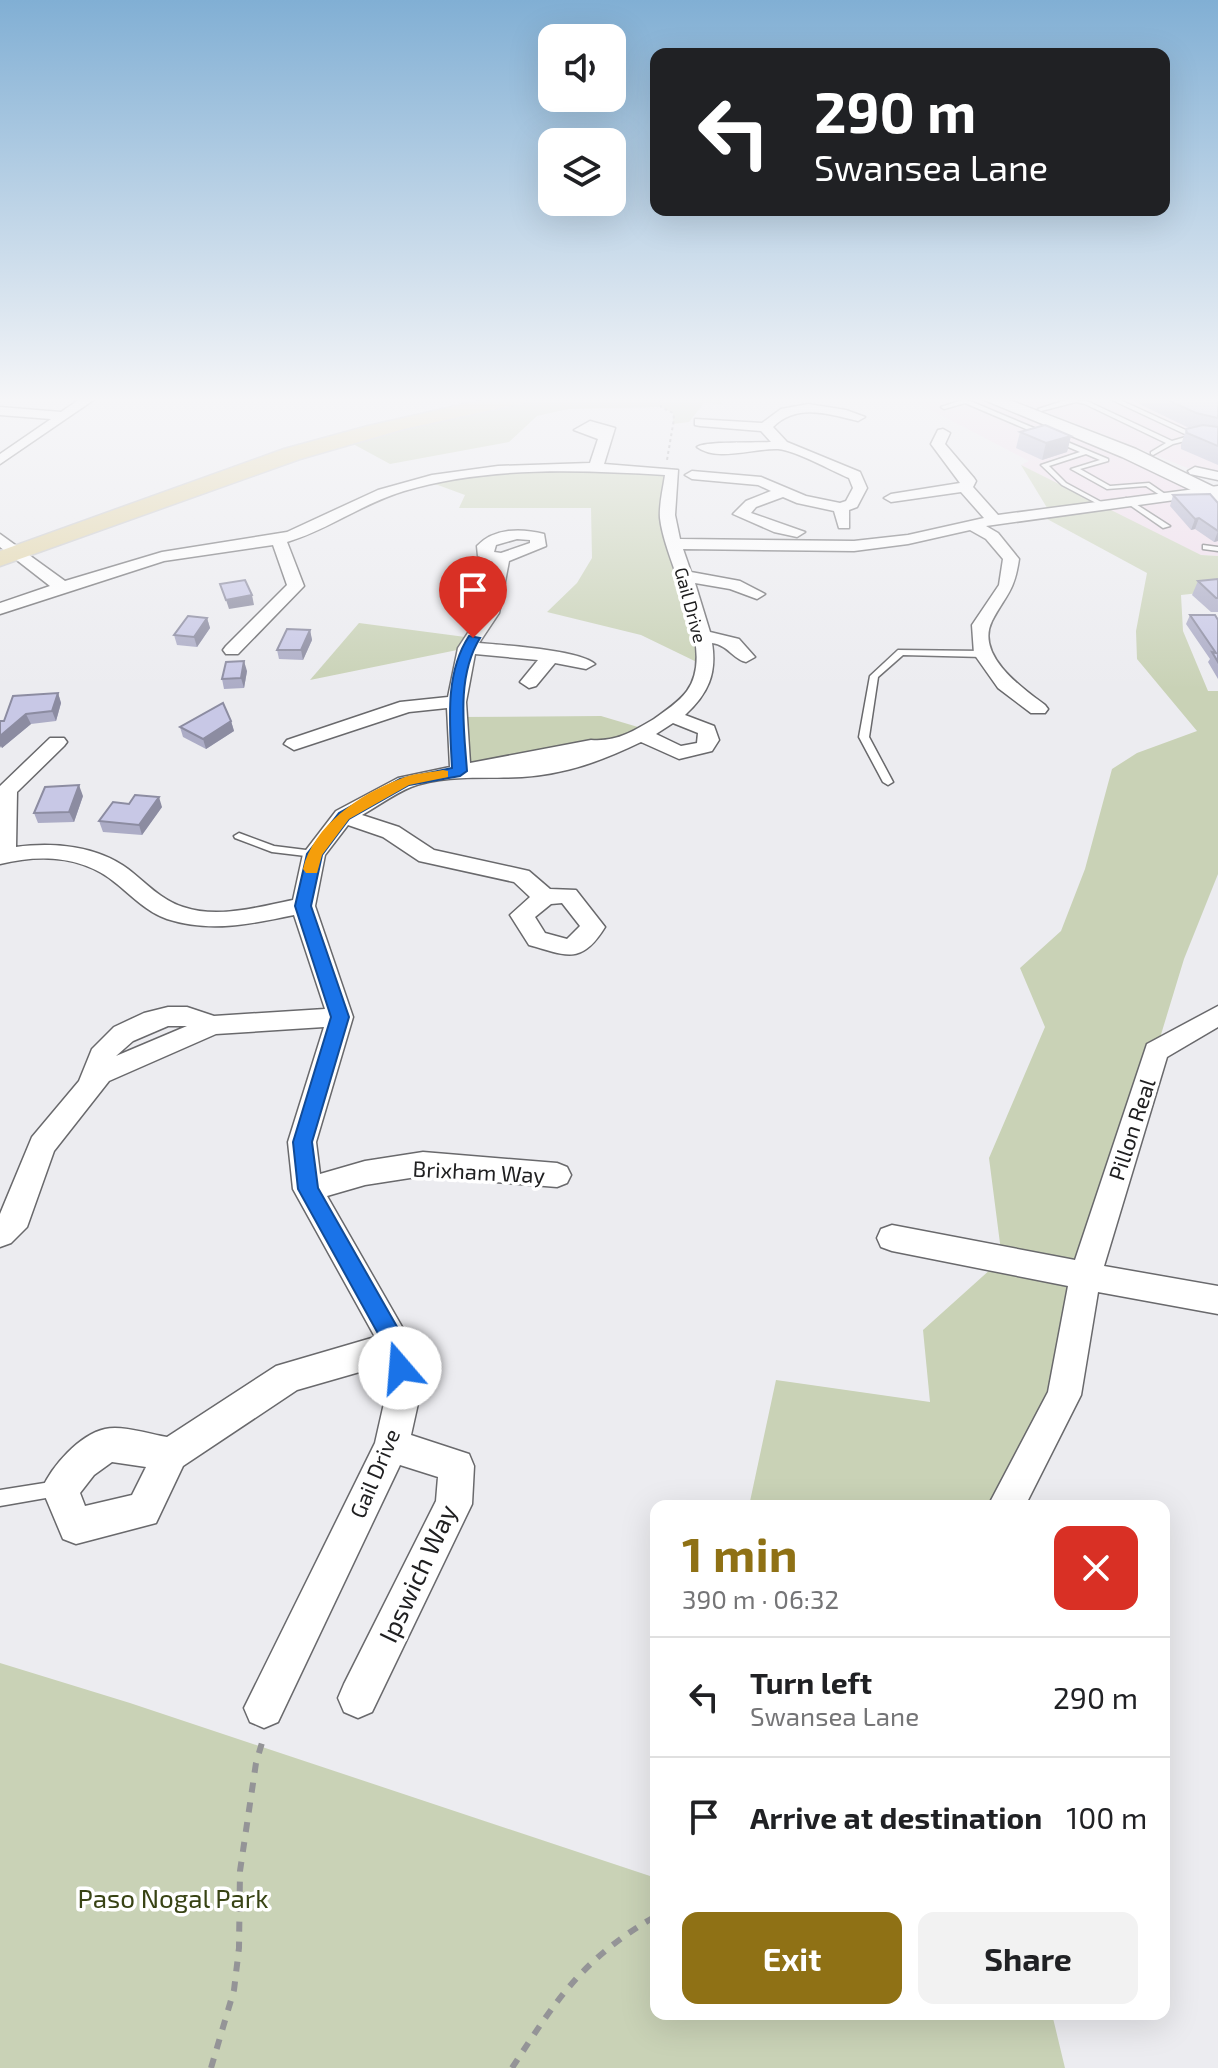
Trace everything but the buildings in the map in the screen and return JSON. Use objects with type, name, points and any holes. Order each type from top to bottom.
[{"type":"main road","points":[[4,549],[150,496]]},
{"type":"main road","points":[[4,549],[166,496]]},
{"type":"street","points":[[0,609],[164,557],[278,539],[307,531],[383,496]]},
{"type":"street","name":"Gail Drive","points":[[303,906],[314,854],[344,816],[405,782],[460,771],[530,773],[591,760],[671,716],[698,692],[705,666],[702,637],[673,544],[667,496]]},
{"type":"street","points":[[774,496],[751,504],[741,514],[765,525],[797,532]]},
{"type":"street","points":[[791,496],[841,508],[852,504],[856,496]]},
{"type":"street","points":[[891,498],[908,496]]},
{"type":"street","points":[[972,496],[994,520]]},
{"type":"street","points":[[673,544],[721,542],[835,546],[882,543],[994,520],[1165,496]]},
{"type":"street","points":[[835,546],[846,519],[841,508]]},
{"type":"street","points":[[972,525],[992,536],[1011,559],[1007,585],[981,625],[983,654],[1005,684],[1038,709]]},
{"type":"street","points":[[232,650],[296,586],[278,539]]},
{"type":"street","points":[[4,549],[62,587]]},
{"type":"street","points":[[460,771],[456,702],[467,648],[490,613],[502,558]]},
{"type":"street","points":[[685,576],[734,585],[757,594]]},
{"type":"street","points":[[702,637],[725,639],[739,645],[746,657]]},
{"type":"street","points":[[467,648],[586,664]]},
{"type":"street","points":[[529,682],[551,657]]},
{"type":"street","points":[[294,744],[407,706],[456,702]]},
{"type":"street","points":[[641,734],[679,753],[705,747],[709,740],[707,730],[671,716]]},
{"type":"street","points":[[0,1234],[16,1218],[42,1145],[100,1074],[213,1025],[340,1017],[303,906],[223,922],[176,913],[142,896],[114,870],[83,855],[48,853],[2,856],[7,791],[57,742]]},
{"type":"street","points":[[344,816],[391,832],[427,856],[521,876],[545,897]]},
{"type":"street","name":"Pillon Real","points":[[1009,1500],[1064,1395],[1085,1276],[1156,1051],[1218,1015]]},
{"type":"street","name":"Gail Drive","points":[[264,1708],[391,1446],[404,1390],[397,1346],[308,1189],[302,1142],[340,1017]]},
{"type":"street","name":"Brixham Way","points":[[308,1189],[365,1173],[423,1164],[557,1175]]},
{"type":"street","points":[[892,1238],[1218,1300]]},
{"type":"street","points":[[171,1454],[107,1445],[82,1463],[60,1489],[76,1526],[143,1510],[171,1454],[288,1377],[397,1346]]},
{"type":"street","name":"Ipswich Way","points":[[358,1698],[454,1504],[457,1466],[391,1446]]},
{"type":"lane","points":[[1086,496],[1100,503]]},
{"type":"lane","points":[[1126,500],[1166,526]]},
{"type":"lane","points":[[1206,547],[1218,549]]},
{"type":"lane","points":[[888,782],[864,737],[874,676],[901,652],[983,654]]},
{"type":"lane","points":[[239,836],[272,849],[314,854]]},
{"type":"lane","points":[[0,1498],[60,1489]]},
{"type":"path","points":[[211,2068],[234,1990],[239,1948],[240,1871],[256,1763],[265,1733],[264,1708]]},
{"type":"path","points":[[512,2068],[563,1989],[591,1958],[650,1920]]},
{"type":"shaded area","points":[[1080,496],[1215,496],[1218,497],[1218,556],[1201,555]]},
{"type":"green space","points":[[465,496],[666,496],[705,666],[641,635],[547,612],[577,583],[592,558],[591,508],[459,508]]},
{"type":"green space","points":[[1040,496],[1082,496],[1201,555],[1218,556],[1218,591],[1181,595],[1183,631],[1208,691],[1218,691],[1218,874],[1184,959],[1156,1051],[1064,1395],[1009,1500],[750,1500],[776,1380],[930,1402],[923,1330],[1002,1259],[989,1158],[1045,1027],[1020,968],[1061,931],[1085,869],[1112,769],[1137,753],[1197,731],[1137,659],[1136,631],[1147,573],[1036,513],[1049,511]]},
{"type":"green space","points":[[359,623],[473,638],[467,648],[310,680]]},
{"type":"green space","points":[[601,716],[648,730],[641,734],[460,771],[457,717]]},
{"type":"green space","name":"Paso Nogal Park","points":[[0,1663],[130,1703],[650,1876],[650,2020],[1053,2020],[1065,2068],[0,2068]]},
{"type":"slow traffic","points":[[311,869],[314,854],[344,816],[405,782],[443,774]]},
{"type":"route","points":[[400,1368],[397,1346],[308,1189],[302,1142],[340,1017],[303,906],[314,854],[344,816],[405,782],[460,771],[456,702],[467,648],[473,638]]}]
